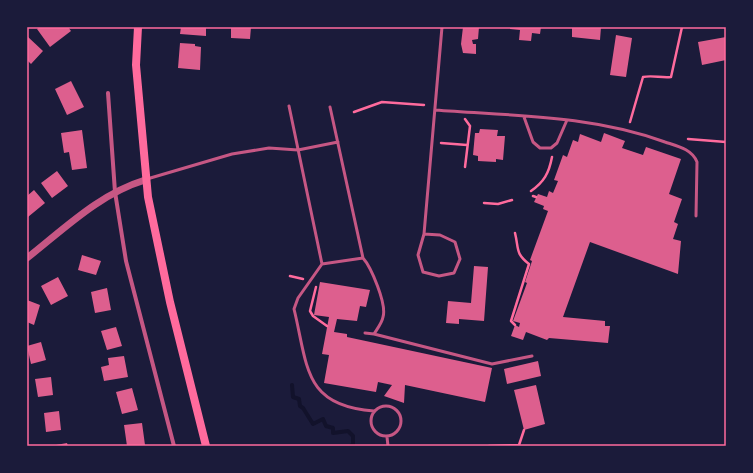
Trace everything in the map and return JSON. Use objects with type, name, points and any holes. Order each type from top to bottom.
[{"type":"main road","points":[[138,27],[136,65],[145,180],[170,302],[206,446]]},
{"type":"street","points":[[108,93],[115,192],[126,261],[174,446]]},
{"type":"street","points":[[27,258],[94,204],[115,192],[145,180]]},
{"type":"lane","points":[[424,234],[440,235],[455,242],[460,259],[454,273],[439,276],[423,272],[418,255],[424,234],[442,27]]},
{"type":"lane","points":[[289,106],[322,264]]},
{"type":"lane","points":[[330,107],[362,258],[370,266],[382,303],[384,317],[374,334]]},
{"type":"lane","points":[[435,110],[595,123],[639,133],[688,152],[695,157],[697,162],[696,216]]},
{"type":"lane","points":[[524,117],[533,142],[540,148],[551,148],[557,143],[567,120]]},
{"type":"lane","points":[[145,180],[232,154],[269,148],[298,150],[338,142]]},
{"type":"lane","points":[[362,258],[322,264],[298,298],[294,309],[311,380],[321,393],[331,400],[358,410],[374,411]]},
{"type":"lane","points":[[365,333],[492,364],[532,356]]},
{"type":"lane","points":[[385,405],[391,406],[400,414],[402,420],[398,431],[387,437],[376,433],[372,428],[371,416],[374,411],[385,405]]},
{"type":"lane","points":[[387,437],[388,446]]},
{"type":"path","points":[[630,122],[643,77],[649,76],[659,78],[671,76],[682,27]]},
{"type":"path","points":[[354,112],[382,102],[424,105]]},
{"type":"path","points":[[465,118],[470,126],[465,167]]},
{"type":"path","points":[[688,139],[726,142]]},
{"type":"path","points":[[442,143],[467,145]]},
{"type":"path","points":[[531,191],[543,183],[550,171],[552,157]]},
{"type":"path","points":[[484,203],[498,204],[512,200]]},
{"type":"path","points":[[515,233],[517,250],[520,257],[529,264],[511,321],[515,325]]},
{"type":"path","points":[[290,276],[303,280]]},
{"type":"path","points":[[317,282],[310,311],[313,316],[327,326]]},
{"type":"path","points":[[489,446],[518,445],[524,430]]},
{"type":"building","points":[[40,27],[68,27],[71,31],[50,47],[37,29]]},
{"type":"building","points":[[181,27],[206,27],[206,36],[180,34]]},
{"type":"building","points":[[231,27],[251,27],[250,39],[231,38]]},
{"type":"building","points":[[463,27],[479,27],[478,39],[472,40],[473,44],[476,44],[476,54],[463,53],[461,44]]},
{"type":"building","points":[[510,27],[541,27],[540,34],[532,33],[531,41],[519,40],[520,30],[510,29]]},
{"type":"building","points":[[572,27],[601,27],[600,40],[572,37]]},
{"type":"building","points":[[616,35],[632,38],[626,77],[610,75]]},
{"type":"building","points":[[27,36],[43,51],[31,64],[27,60]]},
{"type":"building","points":[[726,37],[726,60],[702,65],[698,42]]},
{"type":"building","points":[[180,43],[195,44],[195,46],[201,47],[200,70],[178,68]]},
{"type":"building","points":[[71,81],[84,107],[67,115],[55,89]]},
{"type":"building","points":[[480,129],[498,130],[497,136],[505,136],[503,160],[496,159],[496,162],[478,161],[478,156],[473,155],[475,133],[479,133]]},
{"type":"building","points":[[82,130],[87,168],[72,170],[69,152],[64,153],[61,133]]},
{"type":"building","points":[[604,133],[625,141],[622,148],[643,155],[646,147],[681,159],[669,194],[682,199],[674,222],[678,224],[673,239],[681,241],[678,274],[590,242],[563,317],[605,321],[605,326],[610,326],[608,343],[549,338],[547,340],[526,332],[523,340],[511,336],[515,325],[519,327],[520,323],[513,321],[527,283],[525,282],[532,261],[530,260],[548,211],[543,209],[544,206],[534,202],[538,194],[547,197],[549,191],[553,193],[558,181],[554,180],[563,155],[567,157],[573,140],[578,142],[580,134],[601,142]]},
{"type":"building","points":[[57,171],[68,186],[52,198],[41,183]]},
{"type":"building","points":[[34,190],[45,203],[28,217],[27,196]]},
{"type":"building","points":[[82,255],[101,261],[96,275],[78,270]]},
{"type":"building","points":[[474,266],[488,267],[484,321],[459,319],[459,324],[446,323],[448,301],[471,303]]},
{"type":"building","points":[[58,277],[68,296],[51,305],[41,286]]},
{"type":"building","points":[[320,282],[370,290],[366,307],[360,306],[357,321],[337,319],[334,332],[347,334],[347,337],[492,368],[485,402],[405,385],[404,403],[384,396],[392,385],[378,382],[376,392],[324,383],[329,355],[322,354],[329,317],[314,315]]},
{"type":"building","points":[[107,288],[111,310],[95,313],[91,292]]},
{"type":"building","points":[[27,300],[40,305],[34,325],[27,322]]},
{"type":"building","points":[[116,327],[122,346],[107,350],[101,331]]},
{"type":"building","points":[[41,342],[46,360],[31,364],[27,346]]},
{"type":"building","points":[[124,356],[128,377],[104,381],[101,367],[109,365],[108,358]]},
{"type":"building","points":[[538,361],[541,376],[507,384],[504,369]]},
{"type":"building","points":[[51,377],[53,395],[38,397],[35,379]]},
{"type":"building","points":[[536,385],[545,424],[524,430],[514,390]]},
{"type":"building","points":[[132,388],[138,410],[122,414],[116,392]]},
{"type":"building","points":[[59,411],[61,430],[46,432],[44,413]]},
{"type":"building","points":[[142,423],[145,445],[127,446],[124,425]]},
{"type":"building","points":[[67,443],[68,446],[56,446],[56,445]]},
{"type":"waterway","points":[[292,385],[293,397],[299,399],[300,406],[303,408],[313,424],[323,419],[326,426],[333,428],[333,433],[348,431],[353,436],[353,444],[351,446]]}]
